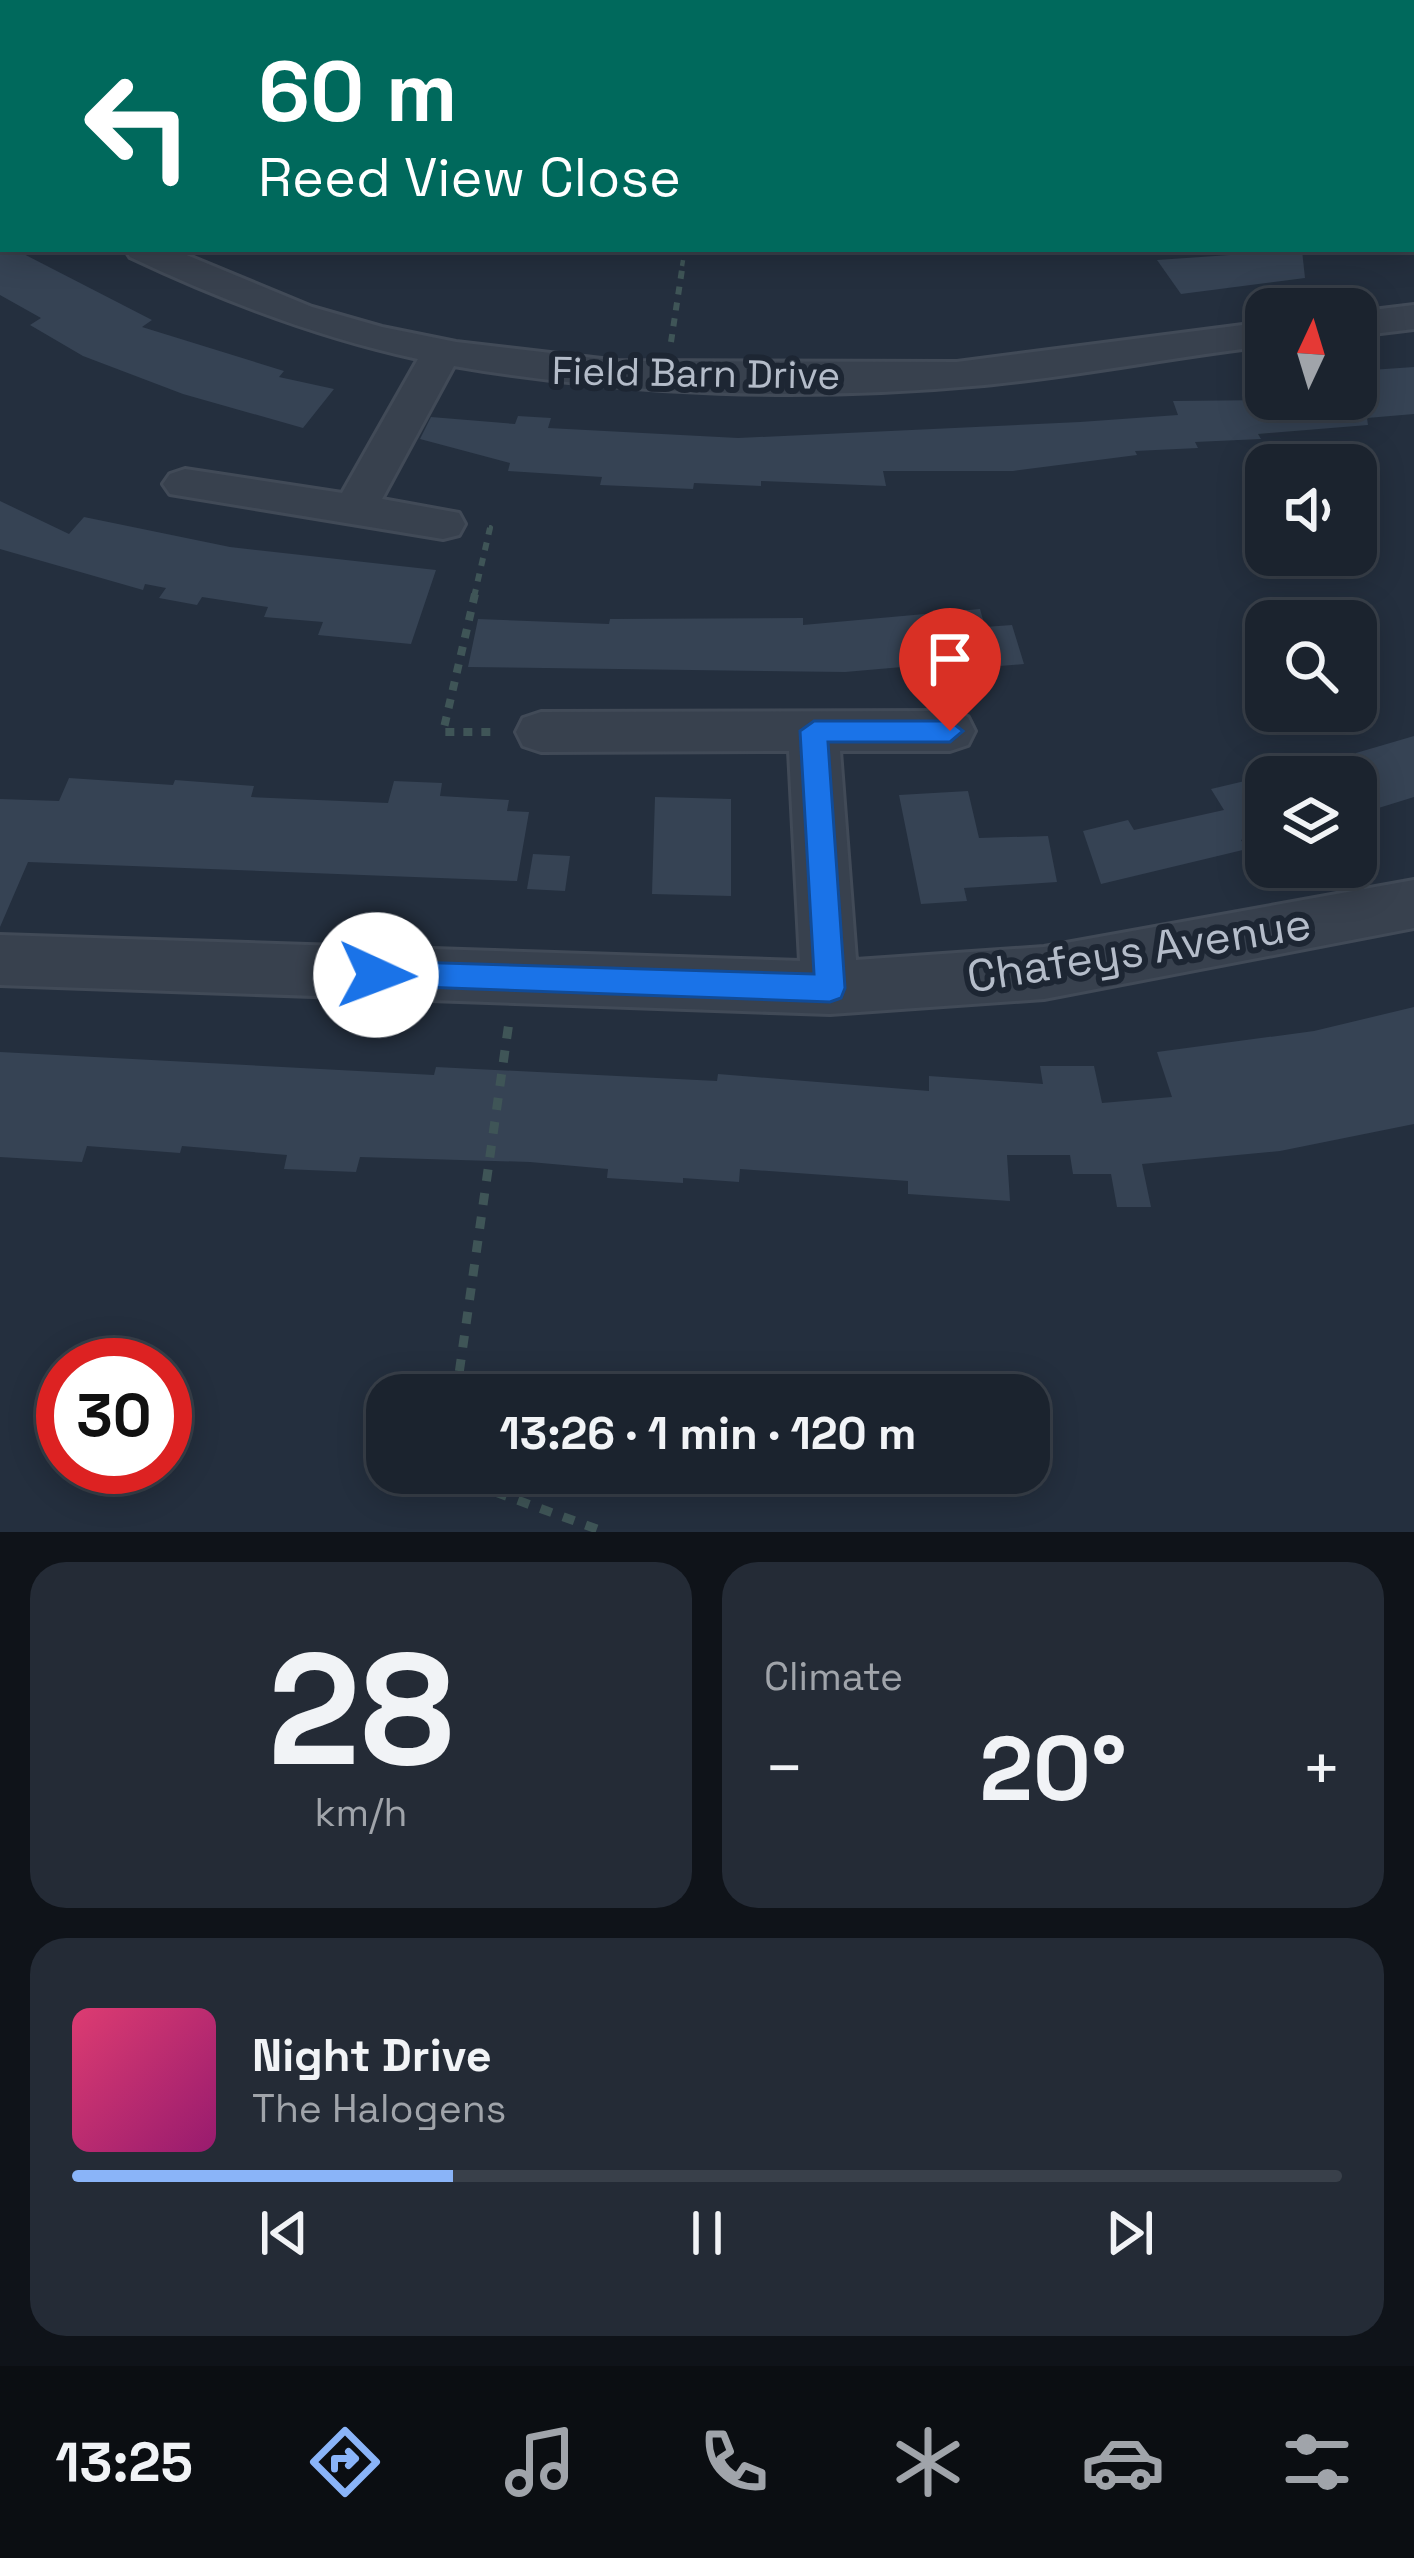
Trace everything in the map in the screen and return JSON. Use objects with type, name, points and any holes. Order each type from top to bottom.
[{"type":"street","name":"Field Barn Drive","points":[[149,252],[208,283],[338,329],[440,355],[548,372],[665,379],[1011,370],[1245,337]]},
{"type":"street","points":[[1377,321],[1414,317]]},
{"type":"street","points":[[354,510],[440,355]]},
{"type":"street","points":[[184,484],[443,524]]},
{"type":"street","points":[[541,731],[950,731]]},
{"type":"street","points":[[814,731],[830,988]]},
{"type":"street","name":"Chafeys Avenue","points":[[0,960],[830,988],[1044,973],[1414,904]]},
{"type":"path","points":[[665,379],[685,252]]},
{"type":"path","points":[[490,528],[442,732],[541,731]]},
{"type":"path","points":[[459,1374],[515,980]]},
{"type":"path","points":[[500,1494],[605,1532]]},
{"type":"building","points":[[0,252],[20,252],[152,320],[142,327],[284,371],[279,377],[334,389],[303,428],[183,394],[83,356],[30,325],[41,318],[0,295]]},
{"type":"building","points":[[1302,252],[1305,278],[1181,294],[1157,260]]},
{"type":"building","points":[[1414,367],[1414,414],[1377,417],[1377,370]]},
{"type":"building","points":[[1245,400],[1245,420],[1367,420],[1368,425],[1195,442],[1198,448],[1135,451],[1137,455],[1013,471],[883,471],[886,486],[761,481],[761,486],[694,483],[693,489],[600,485],[602,477],[508,471],[510,463],[420,439],[431,417],[515,424],[518,416],[551,418],[548,428],[738,438],[1178,415],[1173,401]]},
{"type":"building","points":[[0,501],[69,534],[84,517],[230,547],[436,570],[411,644],[318,635],[323,622],[264,617],[268,607],[202,597],[197,605],[159,598],[166,588],[145,584],[143,590],[0,549]]},
{"type":"building","points":[[980,609],[985,627],[1012,625],[1024,664],[950,670],[948,663],[845,672],[468,667],[478,619],[609,624],[610,619],[803,618],[803,625]]},
{"type":"building","points":[[1414,736],[1414,797],[1377,808],[1377,756],[1356,753]]},
{"type":"building","points":[[69,778],[254,786],[251,797],[388,803],[394,781],[442,783],[440,796],[509,800],[507,811],[529,812],[517,881],[28,862],[0,927],[0,799],[59,801]]},
{"type":"building","points":[[1245,781],[1245,839],[1241,840],[1245,849],[1101,884],[1083,831],[1128,820],[1134,830],[1224,810],[1211,789]]},
{"type":"building","points":[[968,791],[979,838],[1048,836],[1057,882],[964,888],[967,901],[921,904],[899,795]]},
{"type":"building","points":[[655,797],[731,799],[731,896],[652,894]]},
{"type":"building","points":[[533,854],[570,856],[565,891],[527,889]]},
{"type":"building","points":[[1414,1007],[1414,1124],[1280,1151],[1142,1164],[1151,1207],[1117,1207],[1111,1174],[1073,1174],[1070,1155],[1007,1155],[1010,1201],[908,1194],[908,1181],[740,1169],[739,1182],[683,1178],[683,1183],[607,1178],[608,1169],[530,1162],[360,1157],[356,1172],[284,1169],[287,1155],[182,1146],[180,1153],[87,1146],[82,1162],[0,1157],[0,1052],[434,1075],[436,1067],[717,1081],[718,1074],[929,1091],[929,1076],[1043,1084],[1040,1066],[1094,1066],[1102,1103],[1172,1097],[1157,1052],[1314,1031]]},
{"type":"route","points":[[376,975],[830,988],[814,731],[950,731]]}]
